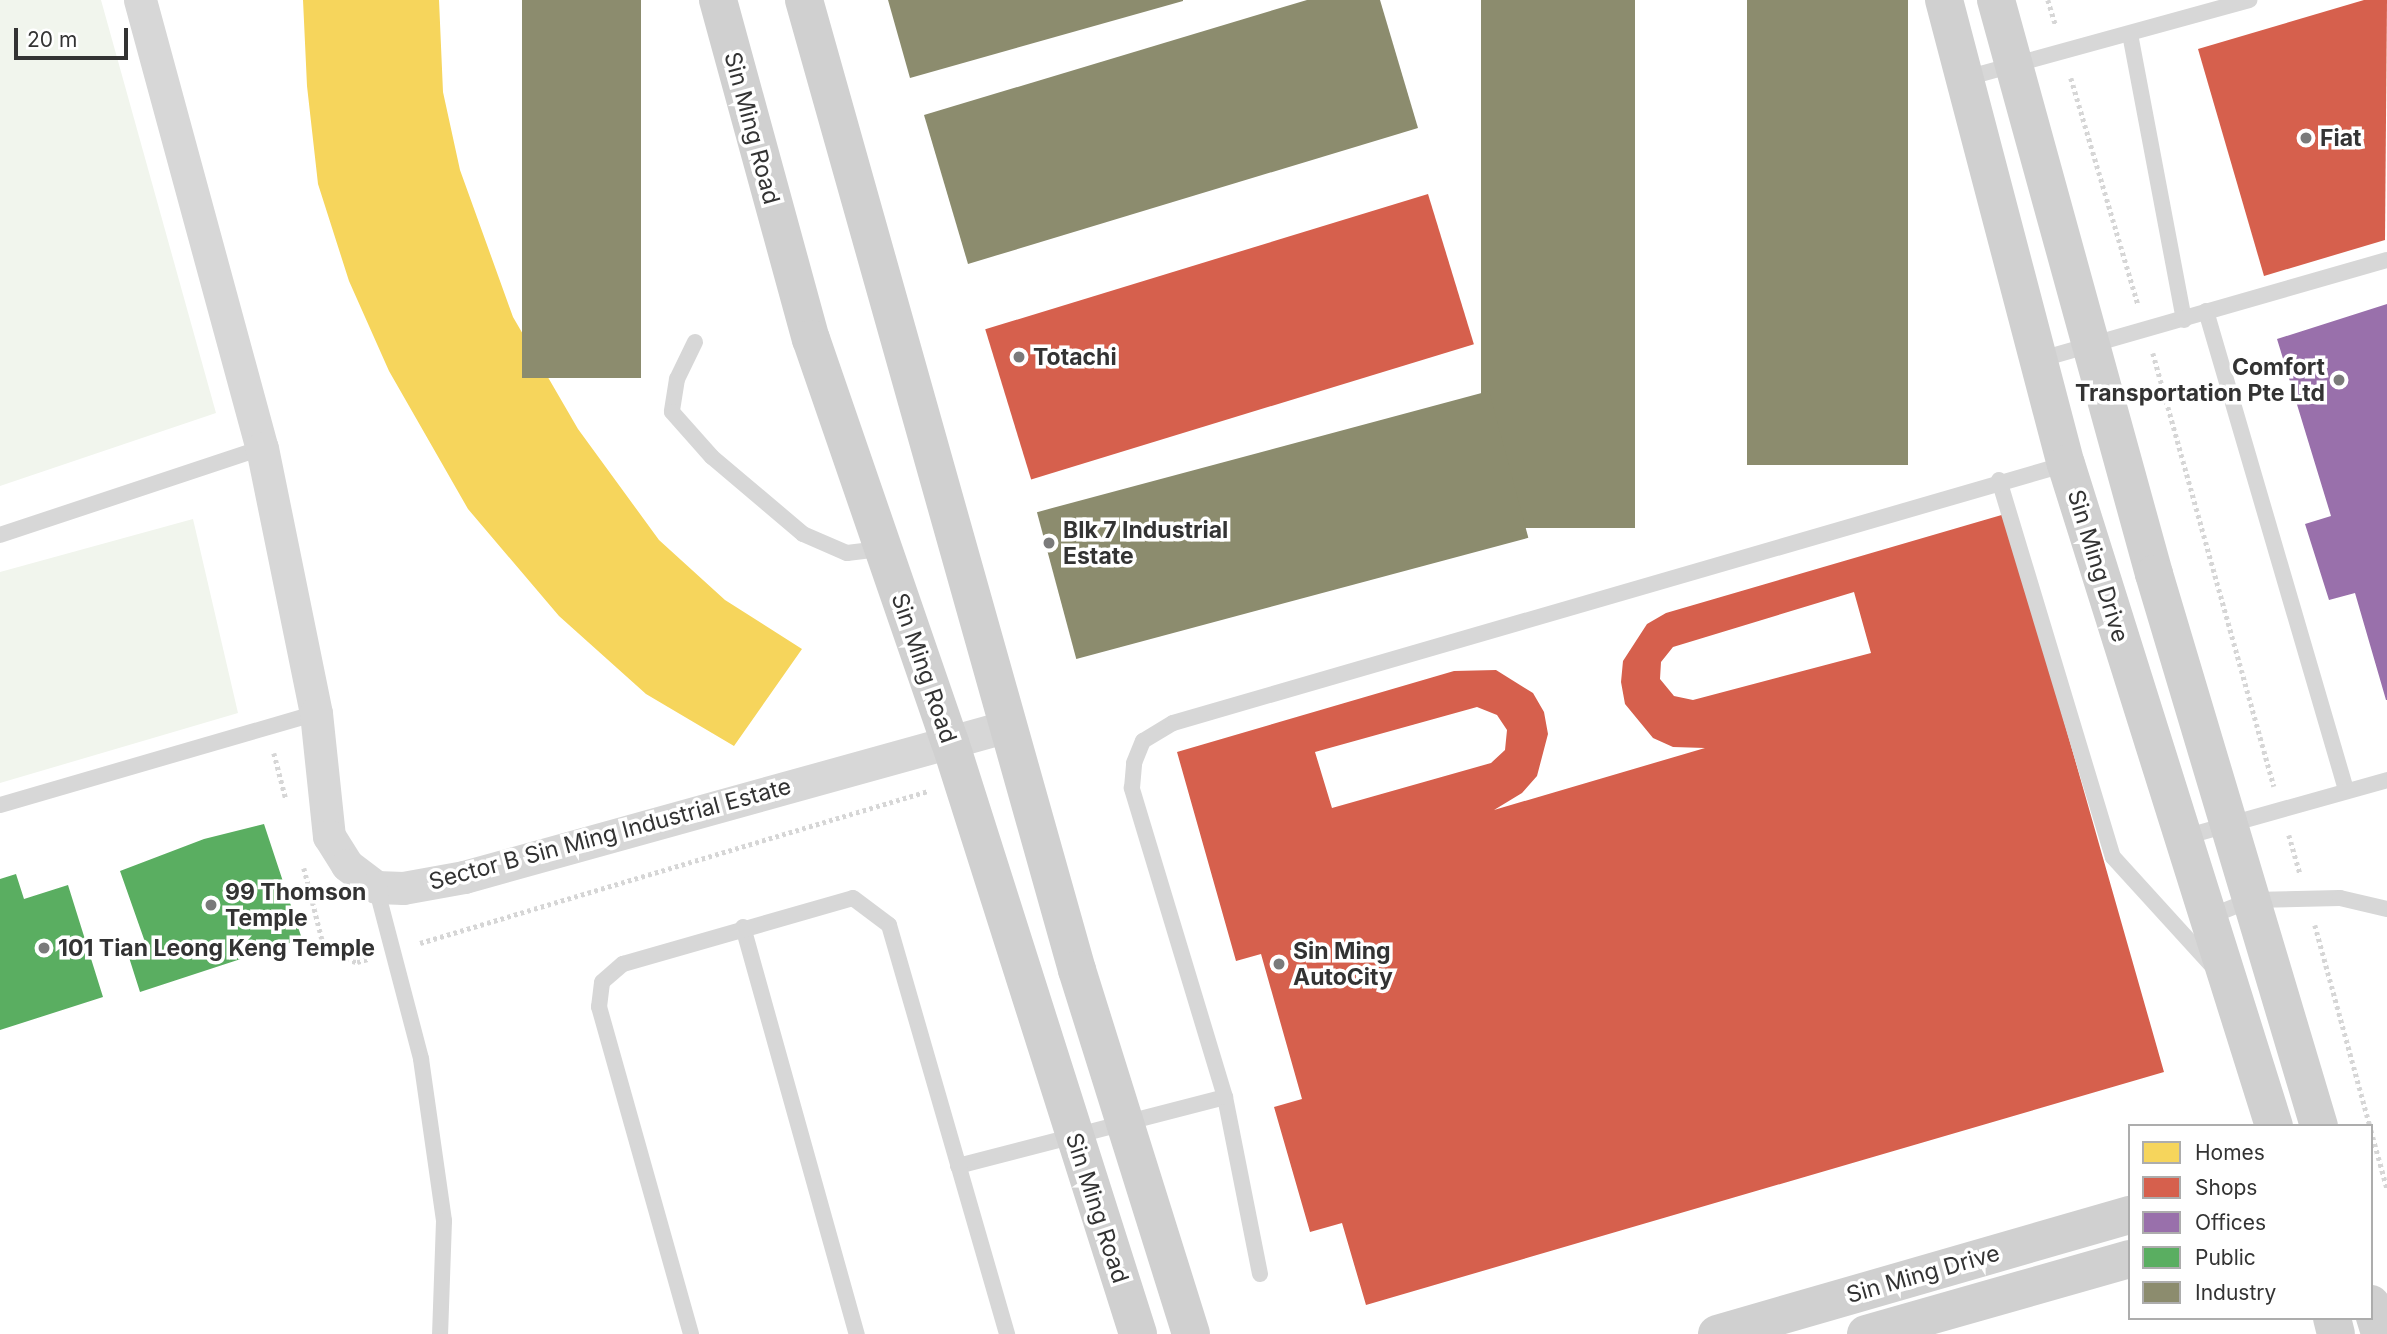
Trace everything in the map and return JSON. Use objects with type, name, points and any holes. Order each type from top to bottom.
[{"type":"street","points":[[140,0],[262,448],[316,713],[329,836],[347,865],[376,887]]},
{"type":"street","name":"Sin Ming Road","points":[[718,0],[811,339],[950,742],[1138,1334]]},
{"type":"street","points":[[804,0],[1008,726],[1125,1122],[1192,1331]]},
{"type":"street","name":"Sin Ming Drive","points":[[1944,0],[2067,464],[2205,918],[2273,1124]]},
{"type":"street","points":[[1996,0],[2090,342],[2228,824],[2318,1124]]},
{"type":"street","name":"Sector B Sin Ming Industrial Estate","points":[[376,887],[403,888],[464,877],[1008,726]]},
{"type":"street","name":"Sin Ming Drive","points":[[1717,1334],[2128,1216]]},
{"type":"street","name":"Sin Ming Drive","points":[[1866,1334],[2128,1260]]},
{"type":"street","points":[[2373,1311],[2380,1334]]},
{"type":"lane","points":[[1966,78],[2249,0]]},
{"type":"lane","points":[[2130,34],[2184,320]]},
{"type":"lane","points":[[2039,360],[2090,342],[2184,320],[2206,311],[2387,260]]},
{"type":"lane","points":[[2206,311],[2346,789]]},
{"type":"lane","points":[[695,342],[677,379],[672,412],[712,457],[803,534],[847,553],[882,550]]},
{"type":"lane","points":[[0,535],[262,448]]},
{"type":"lane","points":[[1260,1274],[1225,1097],[1132,788],[1134,763],[1143,741],[1173,723],[1999,480],[2067,464]]},
{"type":"lane","points":[[1999,480],[2113,857],[2225,979]]},
{"type":"lane","points":[[0,805],[316,713]]},
{"type":"lane","points":[[2181,838],[2346,789],[2387,780]]},
{"type":"lane","points":[[376,887],[405,991],[444,1221],[440,1334]]},
{"type":"lane","points":[[691,1334],[598,1007],[602,982],[622,964],[743,927],[853,898],[889,926],[1007,1334]]},
{"type":"lane","points":[[2205,918],[2251,900],[2340,898],[2387,909]]},
{"type":"lane","points":[[743,927],[857,1334]]},
{"type":"lane","points":[[958,1166],[1073,1134],[1225,1097]]},
{"type":"lane","points":[[1854,1293],[1866,1334]]},
{"type":"path","points":[[2048,0],[2146,328],[2370,1124]]},
{"type":"path","points":[[2373,1136],[2387,1188]]},
{"type":"shaded area","points":[[0,0],[101,0],[216,413],[0,486]]},
{"type":"shaded area","points":[[193,519],[238,713],[0,783],[0,572]]},
{"type":"building: Homes","points":[[303,0],[439,0],[443,92],[460,170],[513,317],[578,429],[659,540],[725,600],[802,649],[734,746],[646,694],[559,616],[468,509],[389,371],[349,281],[318,184],[307,86]]},
{"type":"building: Shops","name":"Fiat","points":[[2364,0],[2387,0],[2385,240],[2264,276],[2198,49]]},
{"type":"building: Shops","points":[[1428,194],[1474,344],[1031,480],[985,329]]},
{"type":"building: Shops","points":[[2005,514],[2164,1072],[1366,1305],[1342,1223],[1310,1232],[1274,1107],[1302,1099],[1261,954],[1236,961],[1177,752],[1454,671],[1496,670],[1533,693],[1544,712],[1548,734],[1537,776],[1522,793],[1494,810],[1705,748],[1673,747],[1653,738],[1625,704],[1621,682],[1623,661],[1647,624],[1666,613]],"holes":[[[1854,592],[1871,653],[1693,700],[1674,696],[1660,679],[1661,662],[1673,647]],[[1477,707],[1497,715],[1507,730],[1505,750],[1491,763],[1332,808],[1315,752]]]},
{"type":"building: Offices","points":[[2387,304],[2386,700],[2355,593],[2329,600],[2305,524],[2331,516],[2277,339]]},
{"type":"building: Public","name":"99 Thomson Temple","points":[[264,824],[302,939],[140,992],[126,948],[145,942],[120,871],[204,839]]},
{"type":"building: Public","name":"101 Tian Leong Keng Temple","points":[[16,874],[24,899],[68,885],[103,997],[0,1030],[0,879]]},
{"type":"building: Industry","points":[[522,0],[641,0],[641,378],[522,378]]},
{"type":"building: Industry","points":[[888,0],[1183,0],[1183,1],[910,78]]},
{"type":"building: Industry","points":[[1307,0],[1380,0],[1418,128],[968,264],[924,115]]},
{"type":"building: Industry","points":[[1481,0],[1635,0],[1635,528],[1481,528]]},
{"type":"building: Industry","points":[[1747,0],[1908,0],[1908,465],[1747,465]]},
{"type":"building: Industry","points":[[1489,391],[1528,538],[1076,659],[1037,512]]},
{"type":"place","name":"Fiat","points":[[2306,138]]},
{"type":"place","name":"Totachi","points":[[1019,357]]},
{"type":"place","name":"Comfort Transportation Pte Ltd","points":[[2339,380]]},
{"type":"place","name":"Blk 7 Industrial Estate","points":[[1049,543]]},
{"type":"place","name":"99 Thomson Temple","points":[[211,905]]},
{"type":"place","name":"101 Tian Leong Keng Temple","points":[[44,948]]},
{"type":"place","name":"Sin Ming AutoCity","points":[[1279,964]]}]
